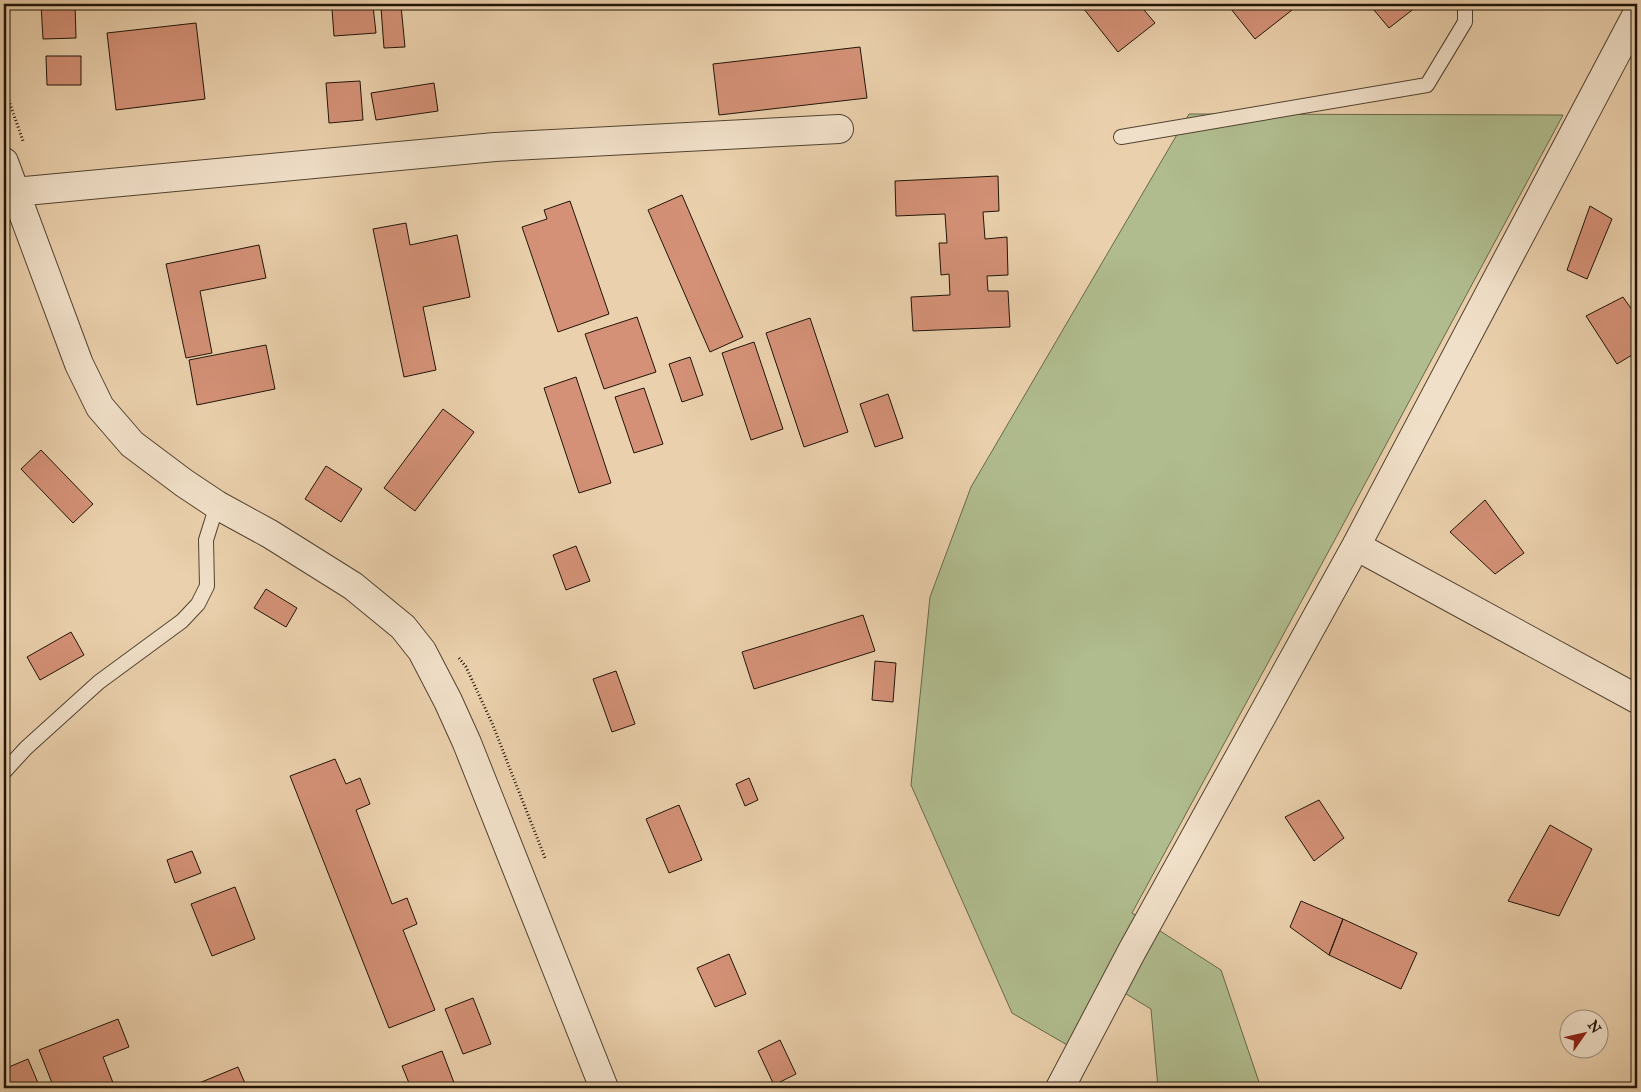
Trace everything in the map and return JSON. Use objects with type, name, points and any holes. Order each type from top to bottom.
[{"type":"street","points":[[1060,1088],[1132,951],[1356,546],[1637,14]]},
{"type":"street","points":[[10,193],[496,147],[839,129]]},
{"type":"street","points":[[4,162],[10,193],[79,364],[100,407],[132,444],[216,505],[270,534],[352,586],[403,628],[422,651],[467,743],[604,1088]]},
{"type":"street","points":[[1356,546],[1637,699]]},
{"type":"lane","points":[[1121,137],[1427,85],[1465,22],[1465,4]]},
{"type":"lane","points":[[4,772],[26,748],[99,682],[182,621],[198,604],[207,586],[206,540],[216,505]]},
{"type":"green space","points":[[1189,114],[1563,115],[1132,913],[1221,970],[1261,1088],[1158,1088],[1151,1009],[1113,986],[1081,1053],[1012,1013],[911,785],[930,597],[971,487]]},
{"type":"building","points":[[41,4],[75,4],[76,38],[43,39]]},
{"type":"building","points":[[1080,4],[1139,4],[1155,23],[1118,52]]},
{"type":"building","points":[[1227,4],[1287,4],[1292,10],[1255,39]]},
{"type":"building","points":[[1369,4],[1420,4],[1389,28]]},
{"type":"building","points":[[373,6],[376,33],[334,36],[332,9]]},
{"type":"building","points":[[401,6],[405,47],[384,48],[381,8]]},
{"type":"building","points":[[196,23],[205,99],[116,110],[107,33]]},
{"type":"building","points":[[860,47],[867,98],[719,115],[713,64]]},
{"type":"building","points":[[46,56],[81,56],[81,85],[47,85]]},
{"type":"building","points":[[360,81],[363,120],[329,123],[326,83]]},
{"type":"building","points":[[434,83],[438,111],[376,120],[371,93]]},
{"type":"building","points":[[998,176],[999,211],[983,212],[985,239],[1007,237],[1008,275],[987,276],[988,291],[1008,291],[1010,327],[913,331],[911,297],[950,295],[949,274],[941,275],[939,243],[947,243],[945,214],[896,216],[895,181]]},
{"type":"building","points":[[682,195],[743,337],[710,352],[648,210]]},
{"type":"building","points":[[570,201],[609,314],[558,332],[522,227],[547,219],[544,210]]},
{"type":"building","points":[[1590,206],[1612,219],[1587,279],[1567,270]]},
{"type":"building","points":[[406,223],[410,245],[457,235],[470,297],[423,307],[436,370],[404,377],[373,229]]},
{"type":"building","points":[[259,245],[266,278],[200,291],[212,353],[186,358],[166,264]]},
{"type":"building","points":[[1623,297],[1637,317],[1637,352],[1617,364],[1586,316]]},
{"type":"building","points":[[637,317],[656,372],[604,389],[585,334]]},
{"type":"building","points":[[810,318],[848,432],[804,447],[766,333]]},
{"type":"building","points":[[754,342],[783,429],[751,440],[722,353]]},
{"type":"building","points":[[266,345],[275,389],[197,405],[189,360]]},
{"type":"building","points":[[690,357],[703,395],[682,402],[669,364]]},
{"type":"building","points":[[576,377],[611,483],[579,493],[544,388]]},
{"type":"building","points":[[644,388],[663,444],[634,453],[615,397]]},
{"type":"building","points":[[888,394],[903,438],[875,447],[860,404]]},
{"type":"building","points":[[443,409],[474,432],[415,511],[384,488]]},
{"type":"building","points":[[41,450],[93,504],[73,523],[21,469]]},
{"type":"building","points":[[326,466],[362,489],[341,522],[305,499]]},
{"type":"building","points":[[1485,500],[1524,553],[1495,574],[1450,532]]},
{"type":"building","points":[[576,546],[590,581],[566,590],[553,555]]},
{"type":"building","points":[[266,589],[297,608],[286,627],[254,608]]},
{"type":"building","points":[[863,615],[875,651],[754,689],[742,652]]},
{"type":"building","points":[[71,632],[84,655],[40,680],[27,657]]},
{"type":"building","points":[[875,661],[896,663],[893,702],[872,700]]},
{"type":"building","points":[[616,671],[635,724],[612,732],[593,679]]},
{"type":"building","points":[[335,759],[346,784],[360,778],[370,804],[356,810],[392,904],[407,898],[417,924],[403,930],[435,1010],[389,1028],[290,776]]},
{"type":"building","points":[[749,778],[758,800],[745,806],[736,784]]},
{"type":"building","points":[[1319,800],[1344,838],[1314,861],[1285,817]]},
{"type":"building","points":[[679,805],[702,860],[669,873],[646,819]]},
{"type":"building","points":[[1550,825],[1592,849],[1559,916],[1508,901]]},
{"type":"building","points":[[192,851],[201,873],[175,883],[167,860]]},
{"type":"building","points":[[235,887],[255,939],[212,956],[191,904]]},
{"type":"building","points":[[1301,901],[1343,919],[1329,955],[1290,927]]},
{"type":"building","points":[[1343,919],[1417,953],[1401,989],[1329,955]]},
{"type":"building","points":[[729,954],[746,994],[715,1007],[697,968]]},
{"type":"building","points":[[473,998],[491,1044],[463,1054],[445,1009]]},
{"type":"building","points":[[118,1019],[129,1047],[103,1057],[115,1088],[54,1088],[39,1050]]},
{"type":"building","points":[[780,1040],[796,1074],[774,1085],[758,1051]]},
{"type":"building","points":[[442,1051],[456,1088],[411,1088],[402,1066]]},
{"type":"building","points":[[28,1059],[40,1088],[4,1088],[4,1069]]},
{"type":"building","points":[[238,1067],[247,1088],[187,1088]]}]
